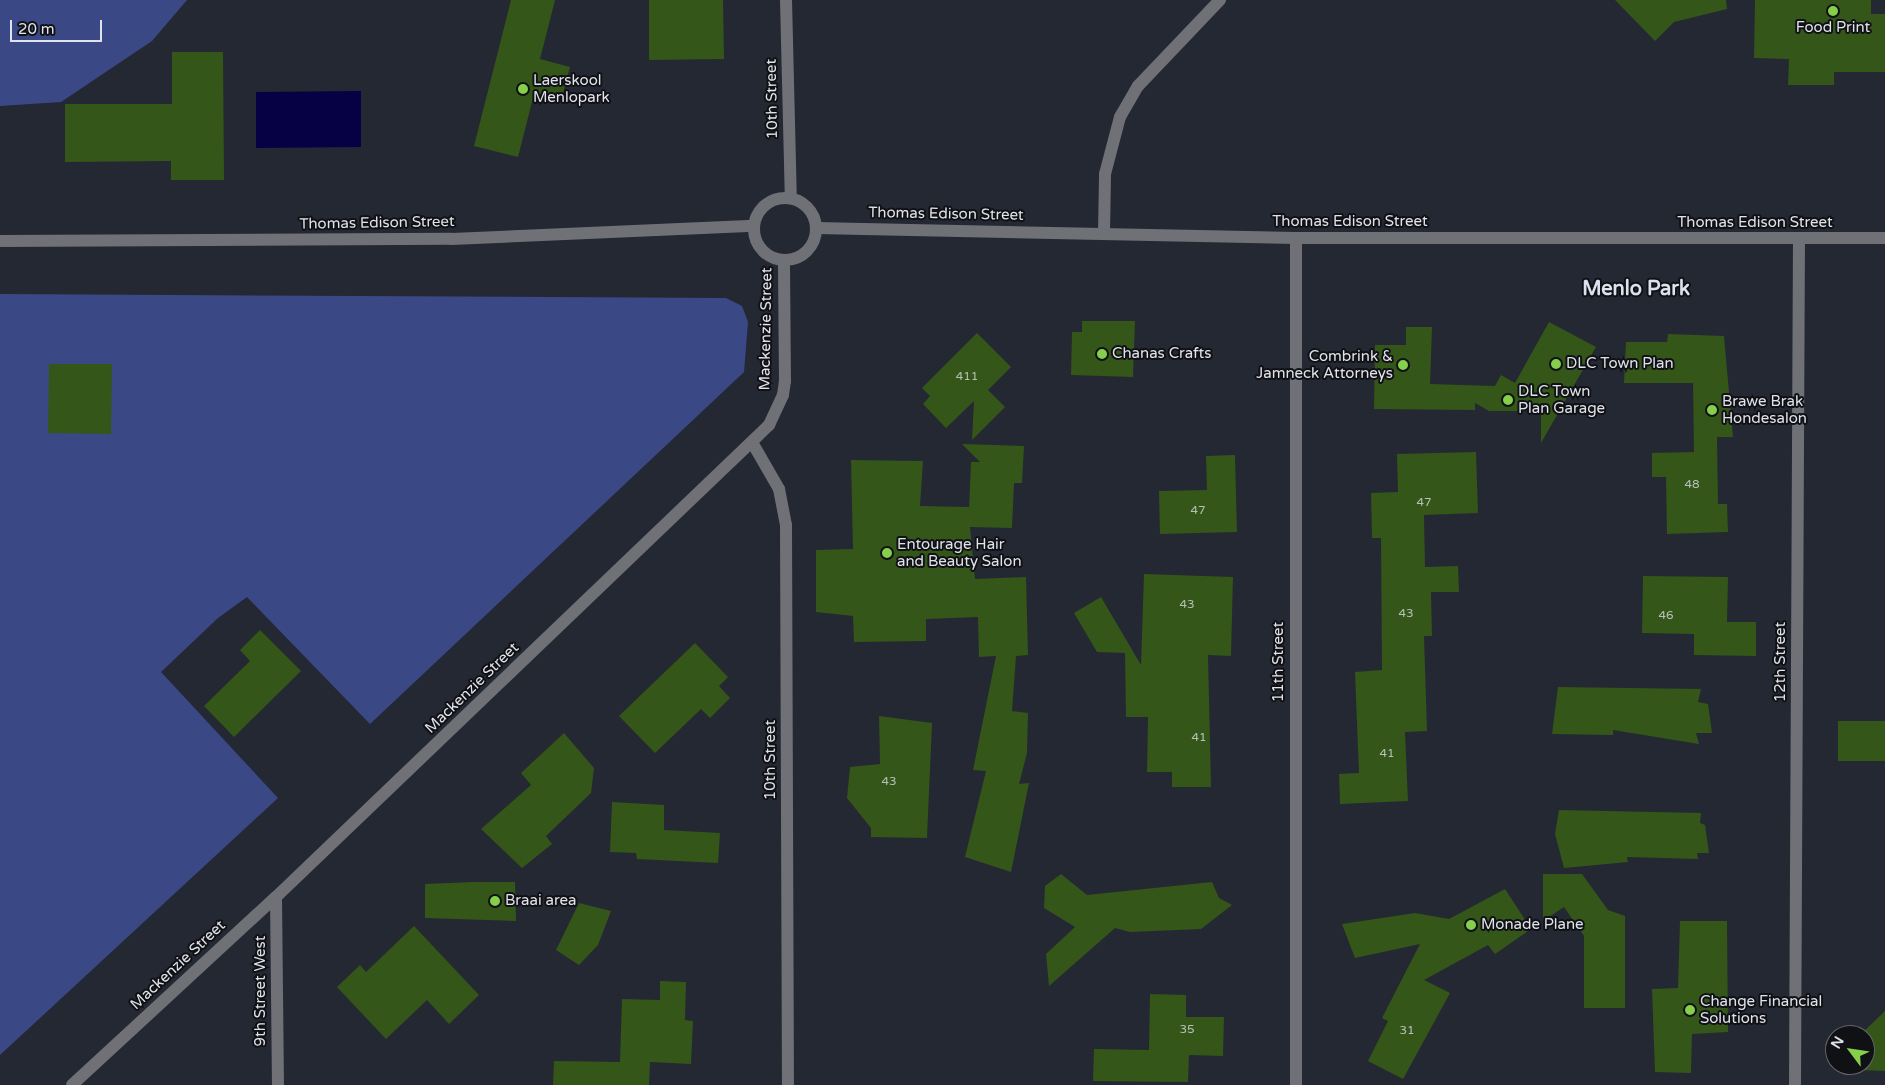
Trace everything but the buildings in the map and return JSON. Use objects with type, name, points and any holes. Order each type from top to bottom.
[{"type":"street","name":"10th Street","points":[[786,0],[791,198]]},
{"type":"street","points":[[1104,233],[1105,174],[1120,116],[1138,86],[1220,0]]},
{"type":"street","points":[[791,198],[808,209],[816,228],[810,247],[802,254],[784,260],[774,258],[758,245],[754,226],[756,216],[770,201],[791,198]]},
{"type":"street","name":"Thomas Edison Street","points":[[0,241],[452,239],[754,226]]},
{"type":"street","name":"Thomas Edison Street","points":[[816,228],[1296,238],[1885,238]]},
{"type":"street","name":"11th Street","points":[[1296,238],[1296,1085]]},
{"type":"street","name":"12th Street","points":[[1795,1085],[1799,239]]},
{"type":"street","name":"Mackenzie Street","points":[[72,1085],[276,897],[753,444],[769,425],[783,395],[784,260]]},
{"type":"street","name":"10th Street","points":[[753,444],[779,489],[786,525],[788,1085]]},
{"type":"street","name":"9th Street West","points":[[276,897],[278,1085]]},
{"type":"shaded area","points":[[0,0],[187,0],[152,41],[61,102],[0,106]]},
{"type":"shaded area","points":[[361,91],[361,147],[256,148],[256,92]]},
{"type":"shaded area","points":[[0,294],[726,298],[742,306],[748,322],[744,372],[370,724],[247,597],[218,618],[161,672],[278,798],[0,1055]]},
{"type":"place","name":"Food Print","points":[[1833,11]]},
{"type":"place","name":"Laerskool Menlopark","points":[[523,89]]},
{"type":"place","name":"Chanas Crafts","points":[[1102,354]]},
{"type":"place","name":"DLC Town Plan","points":[[1556,364]]},
{"type":"place","name":"Combrink & Jamneck Attorneys","points":[[1403,365]]},
{"type":"place","name":"DLC Town Plan Garage","points":[[1508,400]]},
{"type":"place","name":"Brawe Brak Hondesalon","points":[[1712,410]]},
{"type":"place","name":"Entourage Hair and Beauty Salon","points":[[887,553]]},
{"type":"place","name":"Braai area","points":[[495,901]]},
{"type":"place","name":"Monade Plane","points":[[1471,925]]},
{"type":"place","name":"Change Financial Solutions","points":[[1690,1010]]},
{"type":"district","name":"Menlo Park","points":[[1636,289]]}]
